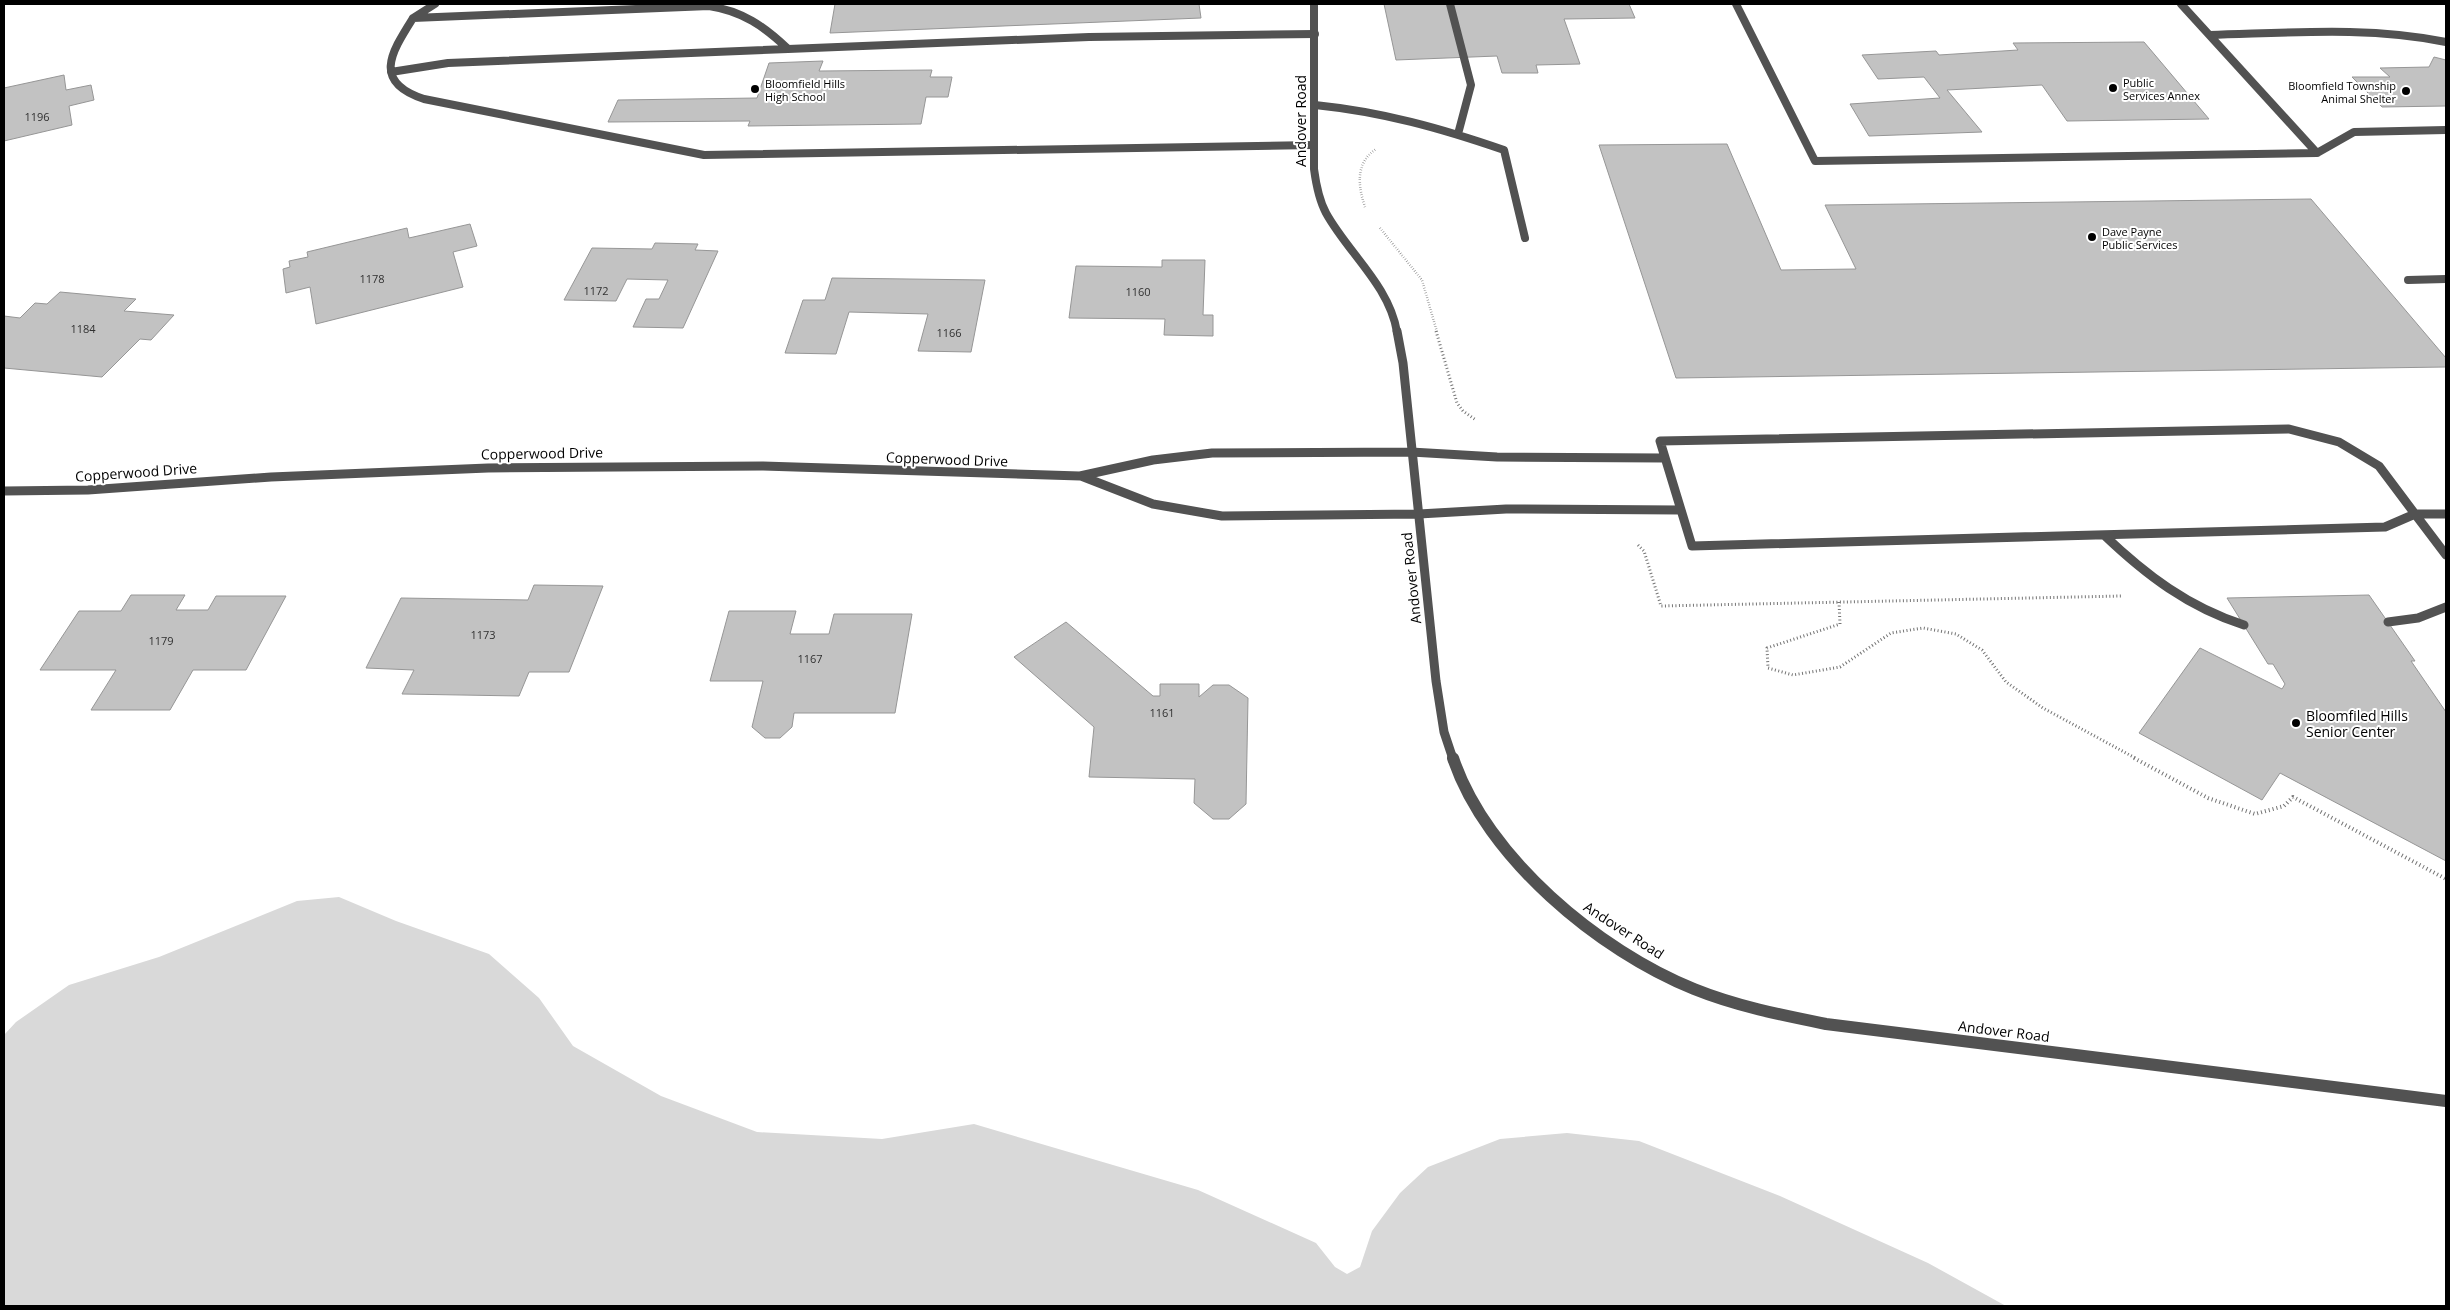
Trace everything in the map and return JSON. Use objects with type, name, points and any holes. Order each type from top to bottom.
[{"type":"street","points":[[435,4],[413,18],[395,49],[391,62],[392,79],[397,87],[424,99],[704,155],[1314,145]]},
{"type":"street","points":[[564,13],[567,4]]},
{"type":"street","name":"Andover Road","points":[[1314,4],[1316,34],[1315,178],[1326,214],[1378,286],[1396,325],[1403,363],[1411,452],[1444,732],[1458,772],[1484,820],[1522,868],[1557,903],[1604,939],[1675,980],[1754,1010],[1826,1024],[2446,1101]]},
{"type":"street","points":[[1450,4],[1471,85],[1458,134]]},
{"type":"street","points":[[1736,4],[1815,161],[2317,153],[2354,132],[2446,130]]},
{"type":"street","points":[[2182,4],[2317,153]]},
{"type":"street","points":[[413,18],[709,6],[729,8],[749,16],[770,30],[788,49]]},
{"type":"street","points":[[2210,36],[2362,32],[2425,36],[2446,42]]},
{"type":"street","points":[[392,72],[448,63],[788,49],[1138,36],[1316,34]]},
{"type":"street","points":[[1315,105],[1363,110],[1434,126],[1504,150],[1524,238]]},
{"type":"street","points":[[2408,280],[2446,279]]},
{"type":"street","points":[[2446,514],[2415,514],[2385,528],[1692,546],[1660,441],[2289,429],[2339,442],[2378,466],[2415,514],[2446,556]]},
{"type":"street","name":"Copperwood Drive","points":[[4,491],[88,490],[271,477],[488,468],[763,466],[1080,476],[1154,460],[1212,453],[1411,452],[1497,457],[1664,458]]},
{"type":"street","name":"Copperwood Drive","points":[[1080,476],[1153,504],[1222,516],[1419,514],[1506,510],[1680,510]]},
{"type":"street","points":[[2104,535],[2144,573],[2171,593],[2222,619],[2244,625]]},
{"type":"street","points":[[2388,622],[2411,621],[2432,615],[2446,607]]},
{"type":"path","points":[[1632,540],[1644,551],[1661,606],[2126,596]]},
{"type":"path","points":[[1840,602],[1840,624],[1767,648],[1768,668],[1793,675],[1840,668],[1891,633],[1923,628],[1956,634],[1982,650],[2006,682],[2044,708],[2208,798],[2255,814],[2284,806],[2293,797],[2446,879]]},
{"type":"shaded area","points":[[339,897],[396,921],[489,954],[539,998],[573,1046],[661,1096],[757,1132],[882,1139],[974,1124],[1198,1190],[1316,1243],[1335,1267],[1347,1274],[1360,1267],[1372,1231],[1400,1193],[1428,1167],[1500,1139],[1567,1133],[1639,1141],[1780,1196],[1928,1263],[2006,1306],[4,1306],[4,1035],[16,1022],[69,985],[159,957],[297,901]]},
{"type":"building","points":[[835,4],[1199,4],[1201,18],[830,33]]},
{"type":"building","points":[[1384,4],[1629,4],[1635,18],[1564,19],[1580,64],[1536,65],[1538,73],[1502,73],[1497,56],[1396,60]]},
{"type":"building","name":"Public Services Annex","points":[[2144,42],[2209,119],[2067,121],[2042,85],[1947,90],[1982,132],[1869,136],[1850,104],[1940,98],[1924,77],[1878,79],[1862,55],[1936,51],[1939,55],[2018,50],[2013,43]]},
{"type":"building","name":"Bloomfield Township Animal Shelter","points":[[2434,57],[2446,60],[2446,106],[2382,107],[2352,77],[2390,77],[2380,68],[2429,67]]},
{"type":"building","points":[[823,61],[819,71],[932,70],[930,77],[952,77],[948,97],[926,97],[921,124],[748,126],[750,121],[608,122],[618,100],[757,98],[769,63]]},
{"type":"building","points":[[64,75],[66,90],[91,85],[94,100],[69,106],[72,125],[4,141],[4,88]]},
{"type":"building","name":"Dave Payne Public Services","points":[[1727,144],[1781,270],[1856,269],[1825,205],[2311,199],[2446,358],[2446,367],[1676,378],[1599,145]]},
{"type":"building","points":[[470,224],[477,246],[453,252],[463,287],[316,324],[310,287],[286,293],[283,269],[290,267],[289,261],[308,257],[307,252],[407,228],[409,238]]},
{"type":"building","points":[[655,243],[698,244],[695,250],[718,251],[683,328],[633,327],[646,299],[659,299],[668,280],[627,279],[616,301],[564,300],[592,248],[652,249]]},
{"type":"building","points":[[1162,260],[1205,260],[1203,315],[1213,315],[1213,336],[1164,335],[1165,319],[1069,318],[1076,266],[1162,267]]},
{"type":"building","points":[[832,278],[985,280],[971,352],[918,351],[928,314],[849,312],[836,354],[785,353],[803,300],[825,300]]},
{"type":"building","points":[[60,292],[136,299],[124,311],[174,315],[151,340],[140,339],[102,377],[4,368],[4,316],[20,318],[35,303],[47,304]]},
{"type":"building","points":[[534,585],[603,586],[569,672],[529,672],[519,696],[402,694],[414,670],[366,668],[401,598],[528,600]]},
{"type":"building","points":[[131,595],[185,595],[176,610],[208,610],[216,596],[286,596],[246,670],[193,670],[170,710],[91,710],[116,670],[40,670],[79,611],[121,611]]},
{"type":"building","name":"Bloomfiled Hills Senior Center","points":[[2369,595],[2415,661],[2411,661],[2446,712],[2446,861],[2280,773],[2262,800],[2139,733],[2200,648],[2282,689],[2285,684],[2273,664],[2268,664],[2227,598]]},
{"type":"building","points":[[729,611],[796,611],[790,634],[829,634],[834,614],[912,614],[895,713],[794,713],[792,727],[780,738],[765,738],[752,727],[763,681],[710,681]]},
{"type":"building","points":[[1066,622],[1153,696],[1160,696],[1160,684],[1199,684],[1199,697],[1213,685],[1229,685],[1248,698],[1246,804],[1229,819],[1213,819],[1194,803],[1195,779],[1089,777],[1094,727],[1014,657]]},
{"type":"place","name":"Public Services Annex","points":[[2113,88]]},
{"type":"place","name":"Bloomfield Hills High School","points":[[755,89]]},
{"type":"place","name":"Bloomfield Township Animal Shelter","points":[[2406,91]]},
{"type":"place","name":"Dave Payne Public Services","points":[[2092,237]]},
{"type":"place","name":"Bloomfiled Hills Senior Center","points":[[2296,723]]}]
